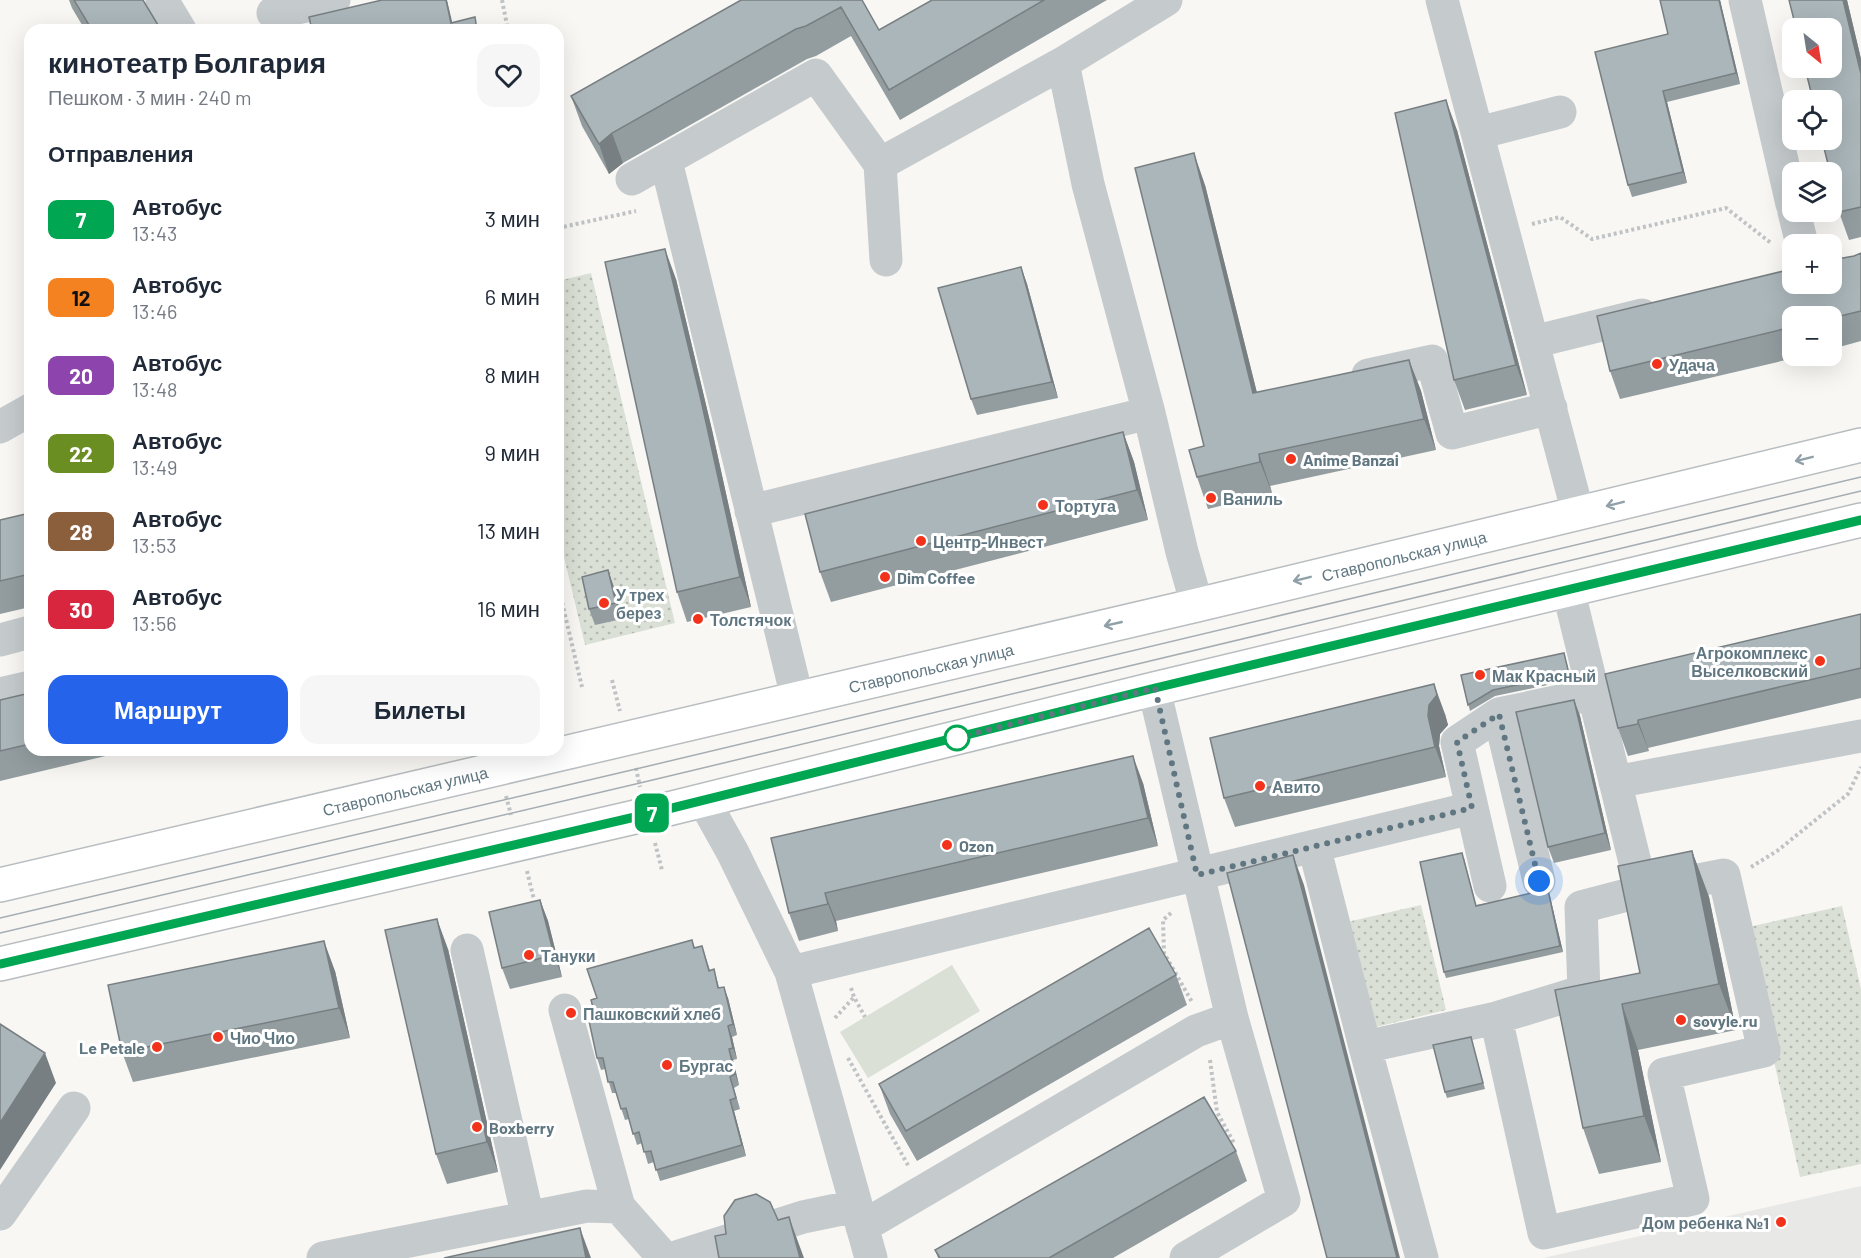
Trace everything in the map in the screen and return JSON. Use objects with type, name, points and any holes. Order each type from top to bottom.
[{"type":"main road","name":"Ставропольская улица","points":[[564,753],[1861,445]]},
{"type":"main road","points":[[0,964],[704,801],[1155,688],[1861,520]]},
{"type":"main road","name":"Ставропольская улица","points":[[0,885],[550,756]]},
{"type":"lane","points":[[162,0],[176,24]]},
{"type":"lane","points":[[274,14],[334,0]]},
{"type":"lane","points":[[880,164],[1063,63],[1166,0]]},
{"type":"lane","points":[[1442,0],[1578,513]]},
{"type":"lane","points":[[1733,0],[1753,89]]},
{"type":"lane","points":[[1745,0],[1782,162]]},
{"type":"lane","points":[[1063,63],[1088,184],[1197,604]]},
{"type":"lane","points":[[632,179],[816,75],[880,164],[886,260]]},
{"type":"lane","points":[[1478,133],[1560,112]]},
{"type":"lane","points":[[666,161],[797,697]]},
{"type":"lane","points":[[1533,342],[1669,309]]},
{"type":"lane","points":[[1341,380],[1432,361],[1452,433],[1551,408]]},
{"type":"lane","points":[[0,427],[24,413]]},
{"type":"lane","points":[[751,511],[1149,413]]},
{"type":"lane","points":[[1568,589],[1642,891]]},
{"type":"lane","points":[[0,640],[24,634]]},
{"type":"lane","points":[[0,694],[24,688]]},
{"type":"lane","points":[[1155,688],[1232,1018],[1284,1200],[1186,1258]]},
{"type":"lane","points":[[1490,886],[1457,742],[1499,714],[1593,694]]},
{"type":"lane","points":[[1499,714],[1539,881]]},
{"type":"lane","points":[[1615,782],[1861,736]]},
{"type":"lane","points":[[704,801],[733,854],[791,972],[871,1258]]},
{"type":"lane","points":[[791,972],[1472,808]]},
{"type":"lane","points":[[1314,846],[1422,1258]]},
{"type":"lane","points":[[1365,1047],[1496,1017],[1584,991],[1581,907],[1642,891],[1724,874],[1764,1052],[1664,1074],[1693,1199],[1544,1233],[1496,1017]]},
{"type":"lane","points":[[467,950],[528,1218]]},
{"type":"lane","points":[[565,1010],[619,1207],[664,1258]]},
{"type":"lane","points":[[674,1258],[800,1208],[859,1217],[923,1191],[1196,1031],[1232,1018]]},
{"type":"lane","points":[[0,1214],[74,1108]]},
{"type":"lane","points":[[322,1258],[430,1248],[493,1247],[528,1218],[587,1206],[619,1207]]},
{"type":"path","points":[[502,0],[507,24]]},
{"type":"path","points":[[564,227],[675,203]]},
{"type":"path","points":[[1504,231],[1560,217],[1592,239],[1726,208],[1782,242]]},
{"type":"path","points":[[564,610],[582,687]]},
{"type":"path","points":[[612,680],[662,870]]},
{"type":"path","points":[[1724,874],[1734,878],[1777,851],[1848,794],[1861,766]]},
{"type":"path","points":[[831,1022],[854,997]]},
{"type":"path","points":[[843,1048],[923,1191]]},
{"type":"shaded area","points":[[591,273],[675,623],[585,645],[564,557],[564,280]]},
{"type":"shaded area","points":[[1421,905],[1446,1010],[1368,1029],[1343,923]]},
{"type":"shaded area","points":[[1842,906],[1861,989],[1861,1164],[1800,1177],[1744,928]]},
{"type":"shaded area","points":[[952,965],[980,1011],[868,1078],[840,1032]]},
{"type":"shaded area","name":"Дом ребенка №1","points":[[1861,1186],[1861,1258],[1543,1258]]},
{"type":"building","points":[[74,0],[143,0],[157,24],[88,24]]},
{"type":"building","points":[[382,0],[446,0],[451,23],[475,17],[476,24],[311,24],[309,17]]},
{"type":"building","points":[[741,0],[862,0],[879,30],[932,0],[1044,0],[889,90],[841,7],[796,29],[612,133],[599,144],[571,96]]},
{"type":"building","points":[[1660,0],[1719,0],[1736,73],[1663,91],[1683,172],[1628,185],[1595,52],[1668,34]]},
{"type":"building","points":[[1789,0],[1843,0],[1861,74],[1861,207],[1842,211],[1842,162],[1828,162],[1824,150],[1842,150],[1842,90],[1810,90],[1808,78],[1842,78],[1842,18],[1794,18]]},
{"type":"building","points":[[1446,100],[1516,365],[1454,380],[1395,113]]},
{"type":"building","points":[[1194,153],[1253,393],[1409,360],[1424,419],[1259,454],[1260,462],[1197,477],[1189,450],[1204,446],[1135,168]]},
{"type":"building","points":[[665,249],[740,577],[677,592],[605,262]]},
{"type":"building","points":[[1861,253],[1861,311],[1842,316],[1842,306],[1782,306],[1782,329],[1610,371],[1597,316],[1782,271],[1782,294],[1842,294],[1842,258]]},
{"type":"building","points":[[1021,267],[1052,382],[971,399],[938,288]]},
{"type":"building","points":[[1123,432],[1137,490],[820,572],[805,514]]},
{"type":"building","points":[[24,514],[24,575],[0,581],[0,520]]},
{"type":"building","points":[[608,570],[616,603],[589,609],[582,577]]},
{"type":"building","points":[[1861,614],[1861,668],[1638,720],[1638,724],[1618,728],[1605,674]]},
{"type":"building","points":[[1564,653],[1569,674],[1493,690],[1468,705],[1461,675]]},
{"type":"building","points":[[1434,684],[1437,695],[1429,705],[1428,716],[1435,747],[1224,798],[1210,738]]},
{"type":"building","points":[[24,694],[24,745],[0,751],[0,700]]},
{"type":"building","points":[[1574,700],[1605,833],[1548,847],[1516,712]]},
{"type":"building","points":[[1133,756],[1148,818],[825,893],[828,904],[789,913],[771,838]]},
{"type":"building","points":[[1692,851],[1719,984],[1622,1004],[1644,1116],[1583,1128],[1555,990],[1640,973],[1618,866]]},
{"type":"building","points":[[1462,853],[1476,906],[1531,893],[1541,894],[1548,890],[1560,946],[1444,972],[1420,862]]},
{"type":"building","points":[[1293,855],[1397,1258],[1327,1258],[1227,873]]},
{"type":"building","points":[[540,900],[554,955],[502,968],[489,912]]},
{"type":"building","points":[[437,919],[487,1142],[436,1154],[385,930]]},
{"type":"building","points":[[1149,928],[1176,975],[906,1131],[879,1084]]},
{"type":"building","name":"Бургас","points":[[692,940],[694,948],[702,946],[709,971],[714,969],[718,988],[724,987],[733,1024],[728,1026],[733,1048],[729,1049],[735,1074],[730,1077],[736,1098],[730,1100],[742,1145],[656,1170],[651,1151],[644,1152],[639,1132],[633,1134],[626,1108],[621,1109],[613,1082],[608,1082],[603,1058],[597,1058],[589,1021],[596,1019],[591,1000],[597,998],[587,969]]},
{"type":"building","points":[[324,941],[339,1008],[122,1052],[108,985]]},
{"type":"building","points":[[0,1024],[45,1053],[0,1123]]},
{"type":"building","points":[[1471,1037],[1483,1083],[1445,1092],[1433,1045]]},
{"type":"building","points":[[1204,1097],[1236,1151],[1049,1258],[940,1258],[935,1250]]},
{"type":"building","points":[[756,1194],[770,1202],[778,1220],[789,1217],[800,1258],[719,1258],[715,1236],[726,1234],[724,1216],[735,1200]]},
{"type":"building","points":[[580,1228],[586,1258],[444,1258]]},
{"type":"tram line","points":[[0,918],[1861,477]]},
{"type":"tram line","points":[[0,933],[640,783],[1861,491]]},
{"type":"bus line","name":"7","points":[[0,964],[648,814],[1155,688],[1861,520]]},
{"type":"place","name":"Удача","points":[[1657,364]]},
{"type":"place","name":"Anime Banzai","points":[[1291,459]]},
{"type":"place","name":"Ваниль","points":[[1211,498]]},
{"type":"place","name":"Тортуга","points":[[1043,505]]},
{"type":"place","name":"Центр-Инвест","points":[[921,541]]},
{"type":"place","name":"Dim Coffee","points":[[885,577]]},
{"type":"place","name":"У трех берез","points":[[604,603]]},
{"type":"place","name":"Толстячок","points":[[698,619]]},
{"type":"place","name":"Агрокомплекс Выселковский","points":[[1820,661]]},
{"type":"place","name":"Мак Красный","points":[[1480,675]]},
{"type":"place","name":"Авито","points":[[1260,786]]},
{"type":"place","name":"Ozon","points":[[947,845]]},
{"type":"place","name":"Тануки","points":[[529,955]]},
{"type":"place","name":"Пашковский хлеб","points":[[571,1013]]},
{"type":"place","name":"sovyle.ru","points":[[1681,1020]]},
{"type":"place","name":"Чио Чио","points":[[218,1037]]},
{"type":"place","name":"Le Petale","points":[[157,1047]]},
{"type":"place","name":"Бургас","points":[[667,1065]]},
{"type":"place","name":"Boxberry","points":[[477,1127]]},
{"type":"place","name":"Дом ребенка №1","points":[[1781,1222]]},
{"type":"route","points":[[957,738],[952,739],[1155,688],[1197,875],[1472,808],[1457,742],[1499,714],[1539,881]]}]
